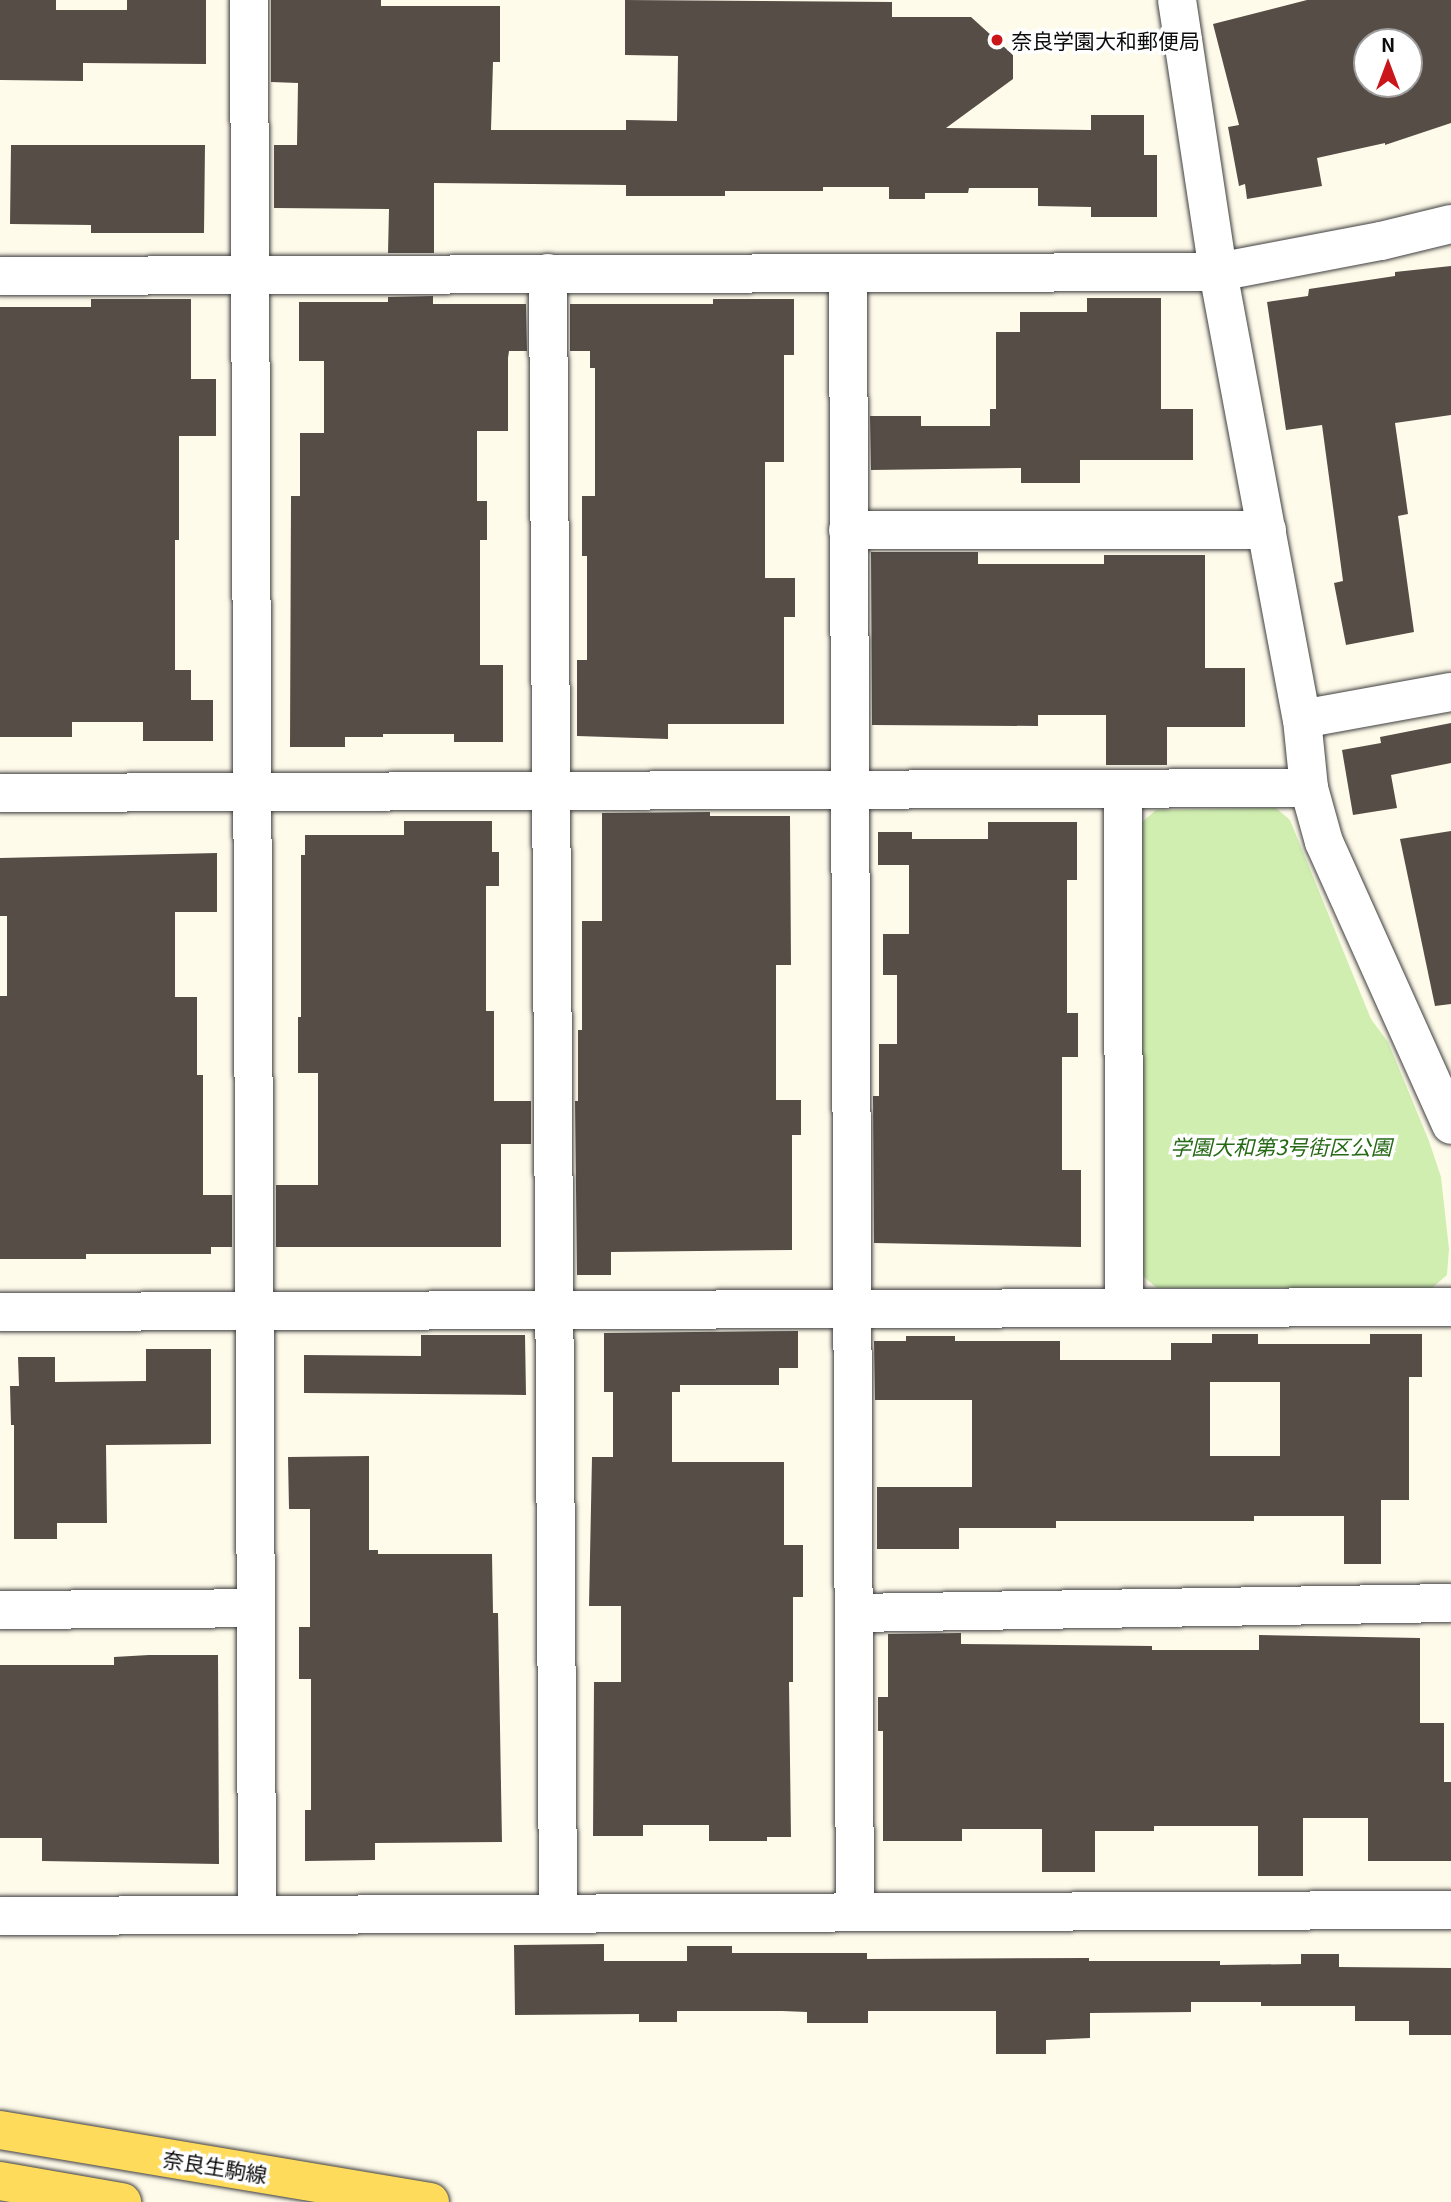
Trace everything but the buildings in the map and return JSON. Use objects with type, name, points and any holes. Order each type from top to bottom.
[{"type":"main road","name":"奈良生駒線","points":[[0,2130],[430,2202]]},
{"type":"main road","points":[[0,2181],[122,2202]]},
{"type":"street","points":[[249,0],[257,1915]]},
{"type":"street","points":[[1177,0],[1218,272],[1302,719],[1309,788],[1324,842],[1451,1125]]},
{"type":"street","points":[[0,275],[1218,272],[1381,241],[1451,224]]},
{"type":"street","points":[[848,273],[855,1913]]},
{"type":"street","points":[[548,274],[558,1913]]},
{"type":"street","points":[[848,530],[1267,530]]},
{"type":"street","points":[[1302,719],[1451,692]]},
{"type":"street","points":[[0,793],[1309,788]]},
{"type":"street","points":[[1123,789],[1124,1308]]},
{"type":"street","points":[[0,1312],[1451,1307]]},
{"type":"street","points":[[854,1613],[1450,1598]]},
{"type":"street","points":[[0,1609],[256,1608]]},
{"type":"street","points":[[0,1916],[1451,1910]]},
{"type":"green space","name":"学園大和第3号街区公園","points":[[1276,808],[1290,820],[1371,1019],[1388,1042],[1441,1177],[1449,1249],[1447,1275],[1432,1288],[1157,1288],[1143,1276],[1141,823],[1156,810]]},
{"type":"place","name":"奈良学園大和郵便局","points":[[997,40]]}]
